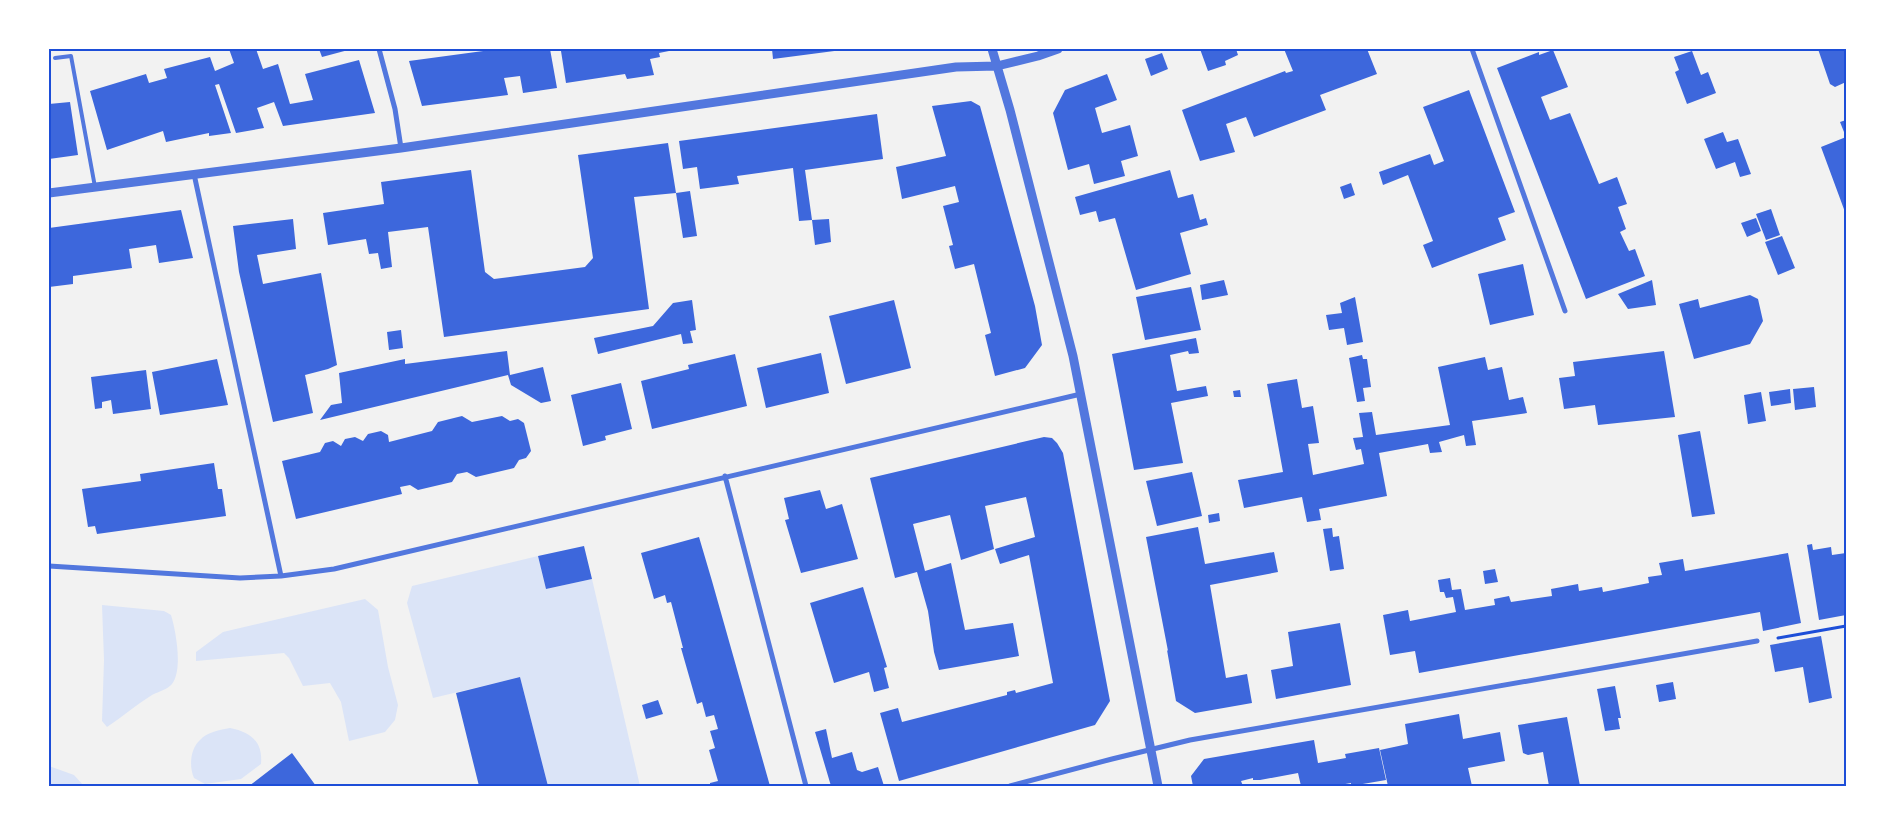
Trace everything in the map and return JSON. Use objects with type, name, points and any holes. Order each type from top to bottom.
[{"type":"street","points":[[379,49],[395,109],[401,148]]},
{"type":"street","points":[[992,49],[1010,110],[1073,356],[1158,786]]},
{"type":"street","points":[[49,193],[401,148],[956,67],[997,66],[1058,49]]},
{"type":"street","points":[[1472,49],[1566,311]]},
{"type":"street","points":[[194,174],[281,576]]},
{"type":"street","points":[[49,566],[240,578],[334,570],[725,476],[1081,394]]},
{"type":"street","points":[[725,476],[806,786]]},
{"type":"street","points":[[1010,786],[1151,749],[1199,739],[1756,641]]},
{"type":"lane","points":[[55,58],[72,56],[95,187]]},
{"type":"path","points":[[1756,641],[1846,626]]},
{"type":"shaded area","points":[[538,556],[546,589],[592,579],[640,786],[548,786],[520,677],[433,698],[407,603],[412,586]]},
{"type":"shaded area","points":[[365,599],[378,610],[388,667],[398,705],[395,720],[385,732],[349,741],[341,702],[330,683],[303,686],[289,658],[284,653],[196,661],[196,652],[223,632]]},
{"type":"shaded area","points":[[102,605],[164,611],[171,615],[178,650],[177,670],[172,684],[152,695],[107,727],[102,721],[104,660]]},
{"type":"shaded area","points":[[230,728],[244,732],[254,739],[260,750],[261,764],[241,779],[205,784],[194,778],[191,769],[191,758],[194,748],[203,737],[210,733]]},
{"type":"shaded area","points":[[49,766],[74,775],[84,786],[49,786]]},
{"type":"building","points":[[229,49],[256,49],[263,69],[278,64],[290,104],[313,100],[305,74],[359,60],[375,113],[283,126],[274,102],[257,108],[264,128],[236,133],[219,84],[215,85],[231,133],[209,136],[209,133],[166,142],[163,131],[107,150],[90,91],[146,74],[149,83],[167,78],[164,69],[210,57],[215,71],[234,63]]},
{"type":"building","points":[[319,49],[352,49],[322,57]]},
{"type":"building","points":[[498,49],[550,49],[557,88],[523,93],[520,76],[504,78],[508,95],[422,106],[409,61]]},
{"type":"building","points":[[578,49],[674,50],[659,53],[660,57],[650,59],[654,75],[627,79],[625,74],[566,83],[561,51]]},
{"type":"building","points":[[772,49],[842,49],[842,50],[773,59]]},
{"type":"building","points":[[1200,49],[1236,49],[1238,55],[1225,61],[1226,65],[1208,71]]},
{"type":"building","points":[[1284,49],[1367,49],[1377,74],[1320,95],[1326,110],[1254,137],[1246,117],[1226,124],[1235,152],[1200,161],[1182,110],[1285,71],[1286,73],[1293,71]]},
{"type":"building","points":[[1818,49],[1846,49],[1846,82],[1835,87],[1830,84]]},
{"type":"building","points":[[1553,50],[1568,87],[1541,97],[1550,120],[1570,113],[1599,184],[1617,177],[1627,204],[1618,207],[1626,229],[1620,232],[1629,251],[1635,249],[1645,276],[1586,299],[1497,68],[1539,52],[1539,55]]},
{"type":"building","points":[[1692,51],[1701,75],[1708,72],[1716,93],[1687,104],[1675,72],[1679,70],[1674,57]]},
{"type":"building","points":[[1162,53],[1168,69],[1151,76],[1145,59]]},
{"type":"building","points":[[1107,74],[1117,100],[1095,108],[1102,133],[1130,125],[1138,156],[1121,161],[1125,176],[1094,184],[1089,164],[1068,170],[1053,113],[1065,90]]},
{"type":"building","points":[[1469,90],[1515,212],[1498,218],[1506,240],[1432,268],[1423,245],[1433,241],[1408,175],[1383,185],[1379,172],[1430,154],[1434,165],[1444,161],[1423,107]]},
{"type":"building","points":[[971,101],[980,106],[1035,306],[1042,345],[1025,368],[995,376],[985,335],[991,333],[974,264],[955,269],[949,246],[953,245],[943,206],[959,202],[955,186],[902,199],[896,167],[946,156],[932,106]]},
{"type":"building","points":[[70,102],[78,155],[49,159],[49,104]]},
{"type":"building","points":[[877,114],[883,159],[805,170],[812,220],[799,221],[793,168],[737,176],[739,184],[700,189],[697,167],[683,169],[679,141]]},
{"type":"building","points":[[1846,120],[1846,137],[1840,122]]},
{"type":"building","points":[[1723,132],[1727,142],[1738,139],[1751,174],[1740,177],[1735,162],[1716,169],[1704,139]]},
{"type":"building","points":[[1846,137],[1846,211],[1845,212],[1821,147]]},
{"type":"building","points":[[668,143],[676,193],[634,197],[649,309],[444,337],[428,227],[388,232],[392,267],[381,269],[378,253],[369,254],[366,239],[328,245],[323,213],[384,204],[381,182],[471,170],[485,272],[494,279],[585,267],[593,258],[578,155]]},
{"type":"building","points":[[1170,170],[1178,198],[1193,194],[1200,220],[1206,218],[1208,225],[1180,233],[1191,274],[1136,290],[1115,218],[1099,222],[1096,211],[1080,215],[1075,197]]},
{"type":"building","points":[[1351,183],[1355,195],[1344,199],[1340,187]]},
{"type":"building","points":[[690,191],[697,236],[683,238],[676,193]]},
{"type":"building","points":[[1771,209],[1780,235],[1766,240],[1756,214]]},
{"type":"building","points":[[181,210],[193,258],[159,263],[156,245],[129,249],[132,268],[73,276],[73,284],[49,287],[49,228]]},
{"type":"building","points":[[1756,218],[1761,231],[1747,237],[1741,223]]},
{"type":"building","points":[[293,219],[296,249],[257,255],[263,284],[321,273],[337,365],[305,375],[313,413],[273,422],[239,272],[233,226]]},
{"type":"building","points":[[829,219],[831,242],[815,245],[812,220]]},
{"type":"building","points":[[1782,236],[1795,268],[1778,275],[1765,242]]},
{"type":"building","points":[[1523,264],[1534,315],[1490,325],[1478,274]]},
{"type":"building","points":[[1224,280],[1228,295],[1202,300],[1200,285]]},
{"type":"building","points":[[1652,280],[1656,305],[1628,309],[1618,294]]},
{"type":"building","points":[[1191,287],[1201,330],[1145,340],[1136,297]]},
{"type":"building","points":[[1750,295],[1758,299],[1763,321],[1750,344],[1694,359],[1679,304],[1698,299],[1700,308]]},
{"type":"building","points":[[1355,297],[1363,342],[1347,345],[1344,328],[1329,330],[1326,315],[1342,313],[1340,303]]},
{"type":"building","points":[[692,300],[696,330],[690,331],[693,343],[683,344],[681,334],[598,354],[594,338],[653,326],[673,303]]},
{"type":"building","points":[[894,300],[911,368],[846,384],[829,316]]},
{"type":"building","points":[[401,330],[403,348],[389,350],[387,332]]},
{"type":"building","points":[[1196,338],[1199,353],[1189,354],[1188,351],[1170,355],[1177,391],[1206,386],[1208,396],[1171,403],[1183,463],[1134,470],[1112,354]]},
{"type":"building","points":[[507,351],[510,375],[543,367],[551,401],[541,403],[511,385],[508,375],[320,420],[331,405],[342,403],[339,373],[405,359],[405,364]]},
{"type":"building","points":[[1664,351],[1675,417],[1598,425],[1595,405],[1564,409],[1559,378],[1575,376],[1573,362]]},
{"type":"building","points":[[821,353],[829,393],[766,408],[757,368]]},
{"type":"building","points":[[735,354],[747,406],[652,429],[641,381],[689,369],[688,365]]},
{"type":"building","points":[[1362,355],[1363,359],[1367,359],[1371,387],[1363,388],[1365,401],[1357,402],[1349,358]]},
{"type":"building","points":[[1485,357],[1488,370],[1502,367],[1509,400],[1523,397],[1527,413],[1472,421],[1476,445],[1466,446],[1464,435],[1439,442],[1442,452],[1430,453],[1428,444],[1379,453],[1387,496],[1319,509],[1321,520],[1307,522],[1302,497],[1244,508],[1238,480],[1283,472],[1267,384],[1297,379],[1302,408],[1313,406],[1319,443],[1308,444],[1313,475],[1364,464],[1361,449],[1356,450],[1353,438],[1363,437],[1359,413],[1372,412],[1376,435],[1450,425],[1438,367]]},
{"type":"building","points":[[217,359],[228,405],[160,415],[152,372]]},
{"type":"building","points":[[146,370],[151,409],[113,414],[111,400],[102,402],[102,408],[95,409],[91,377]]},
{"type":"building","points":[[621,383],[632,429],[605,436],[606,440],[583,446],[571,395]]},
{"type":"building","points":[[1814,387],[1816,407],[1795,410],[1793,389]]},
{"type":"building","points":[[1790,389],[1791,403],[1771,406],[1769,392]]},
{"type":"building","points":[[1240,390],[1241,397],[1234,397],[1233,391]]},
{"type":"building","points":[[1761,392],[1766,421],[1748,424],[1744,395]]},
{"type":"building","points":[[462,416],[472,422],[502,416],[510,421],[518,419],[524,423],[531,451],[526,458],[519,460],[514,468],[476,477],[467,472],[457,474],[452,482],[418,490],[410,485],[400,487],[402,494],[296,519],[282,461],[320,452],[325,443],[333,441],[341,446],[345,439],[355,437],[363,441],[368,434],[381,431],[388,435],[389,442],[432,431],[438,422]]},
{"type":"building","points":[[1700,431],[1715,514],[1692,517],[1678,435]]},
{"type":"building","points":[[1044,437],[1052,438],[1063,453],[1110,701],[1095,725],[899,781],[880,713],[898,708],[902,722],[1007,695],[1007,692],[1015,690],[1016,693],[1053,683],[1029,555],[1000,564],[995,549],[1035,537],[1026,497],[985,506],[994,549],[961,560],[950,515],[913,524],[925,571],[951,563],[965,630],[1013,623],[1019,656],[939,670],[934,652],[928,611],[917,572],[895,578],[870,478]]},
{"type":"building","points":[[214,463],[218,489],[222,489],[226,516],[97,534],[95,526],[88,527],[82,489],[141,481],[140,474]]},
{"type":"building","points":[[1192,472],[1202,516],[1157,526],[1146,481]]},
{"type":"building","points":[[820,490],[826,509],[842,504],[858,559],[801,573],[785,520],[789,519],[784,498]]},
{"type":"building","points":[[1219,513],[1220,521],[1209,523],[1208,515]]},
{"type":"building","points":[[1198,527],[1205,564],[1274,552],[1278,572],[1210,585],[1226,678],[1247,674],[1252,703],[1195,713],[1176,701],[1146,537]]},
{"type":"building","points":[[1332,528],[1333,537],[1339,536],[1344,569],[1330,571],[1323,529]]},
{"type":"building","points":[[699,537],[770,786],[710,786],[710,783],[718,781],[709,750],[715,748],[710,731],[718,729],[714,715],[706,717],[702,702],[697,704],[681,648],[683,648],[671,602],[667,603],[665,595],[654,599],[641,553]]},
{"type":"building","points":[[1812,544],[1813,550],[1831,547],[1832,555],[1846,553],[1846,615],[1819,620],[1807,545]]},
{"type":"building","points":[[584,546],[592,579],[546,589],[538,556]]},
{"type":"building","points":[[1788,553],[1801,623],[1763,631],[1760,612],[1419,673],[1415,651],[1390,655],[1383,615],[1408,610],[1410,621],[1456,612],[1453,597],[1446,598],[1444,592],[1440,592],[1438,580],[1450,578],[1452,590],[1461,589],[1465,610],[1495,605],[1494,599],[1509,596],[1511,602],[1552,596],[1551,589],[1578,584],[1579,591],[1602,587],[1603,592],[1649,583],[1648,577],[1662,575],[1659,563],[1683,559],[1685,571]]},
{"type":"building","points":[[1495,569],[1498,582],[1485,584],[1483,571]]},
{"type":"building","points":[[863,587],[887,667],[884,668],[889,688],[874,692],[869,672],[834,683],[810,603]]},
{"type":"building","points":[[1340,623],[1351,685],[1276,699],[1271,670],[1293,666],[1288,632]]},
{"type":"building","points":[[1821,636],[1832,698],[1809,703],[1803,667],[1775,672],[1770,645]]},
{"type":"building","points":[[520,677],[548,786],[479,786],[456,693]]},
{"type":"building","points":[[1673,682],[1676,699],[1659,702],[1656,685]]},
{"type":"building","points":[[1615,686],[1621,718],[1618,718],[1620,729],[1605,731],[1597,689]]},
{"type":"building","points":[[658,700],[663,714],[646,719],[642,705]]},
{"type":"building","points":[[1459,714],[1463,739],[1500,732],[1505,761],[1468,768],[1472,786],[1388,786],[1380,750],[1408,744],[1405,724]]},
{"type":"building","points":[[1567,717],[1580,786],[1549,786],[1543,752],[1528,755],[1523,753],[1518,725]]},
{"type":"building","points":[[826,729],[832,758],[852,752],[857,770],[862,772],[878,767],[884,786],[831,786],[815,732]]},
{"type":"building","points":[[1314,740],[1318,763],[1346,758],[1345,754],[1379,748],[1386,780],[1351,786],[1351,783],[1334,786],[1301,786],[1298,773],[1260,780],[1253,780],[1253,778],[1241,781],[1243,786],[1193,786],[1191,776],[1204,759]]},
{"type":"building","points":[[292,753],[316,786],[249,786]]}]
